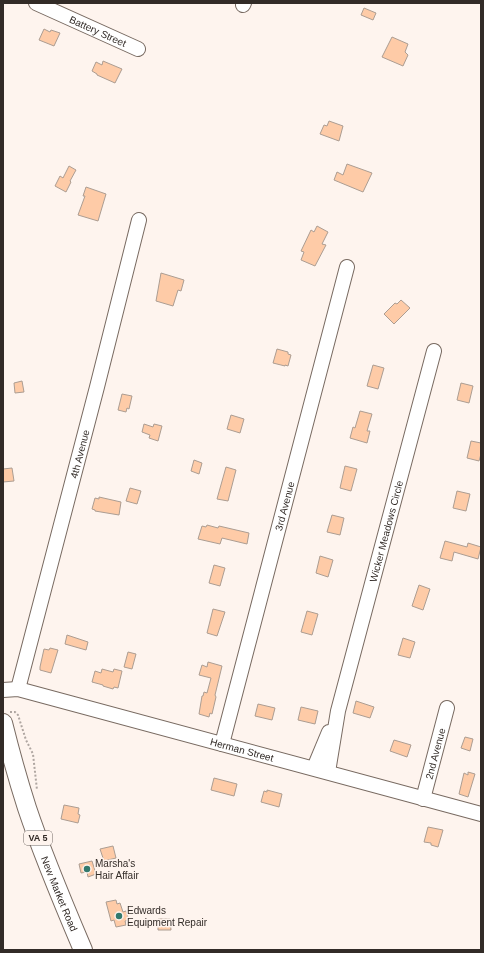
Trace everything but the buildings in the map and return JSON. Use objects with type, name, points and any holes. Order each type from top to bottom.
[{"type":"main road","name":"New Market Road","points":[[5,718],[9,768],[27,808],[43,853],[83,950]]},
{"type":"street","name":"Battery Street","points":[[36,3],[138,49]]},
{"type":"street","name":"4th Avenue","points":[[18,689],[139,220]]},
{"type":"street","name":"3rd Avenue","points":[[222,744],[347,267]]},
{"type":"street","name":"Wicker Meadows Circle","points":[[328,772],[338,711],[434,351]]},
{"type":"street","name":"Herman Street","points":[[3,690],[18,689],[481,814]]},
{"type":"street","name":"2nd Avenue","points":[[423,799],[447,708]]},
{"type":"street","name":"Wicker Meadows Circle","points":[[314,768],[338,711]]},
{"type":"path","points":[[5,718],[15,712],[18,715],[34,760],[37,797]]},
{"type":"place","name":"Marsha's Hair Affair","points":[[87,869]]},
{"type":"place","name":"Edwards Equipment Repair","points":[[119,916]]}]
